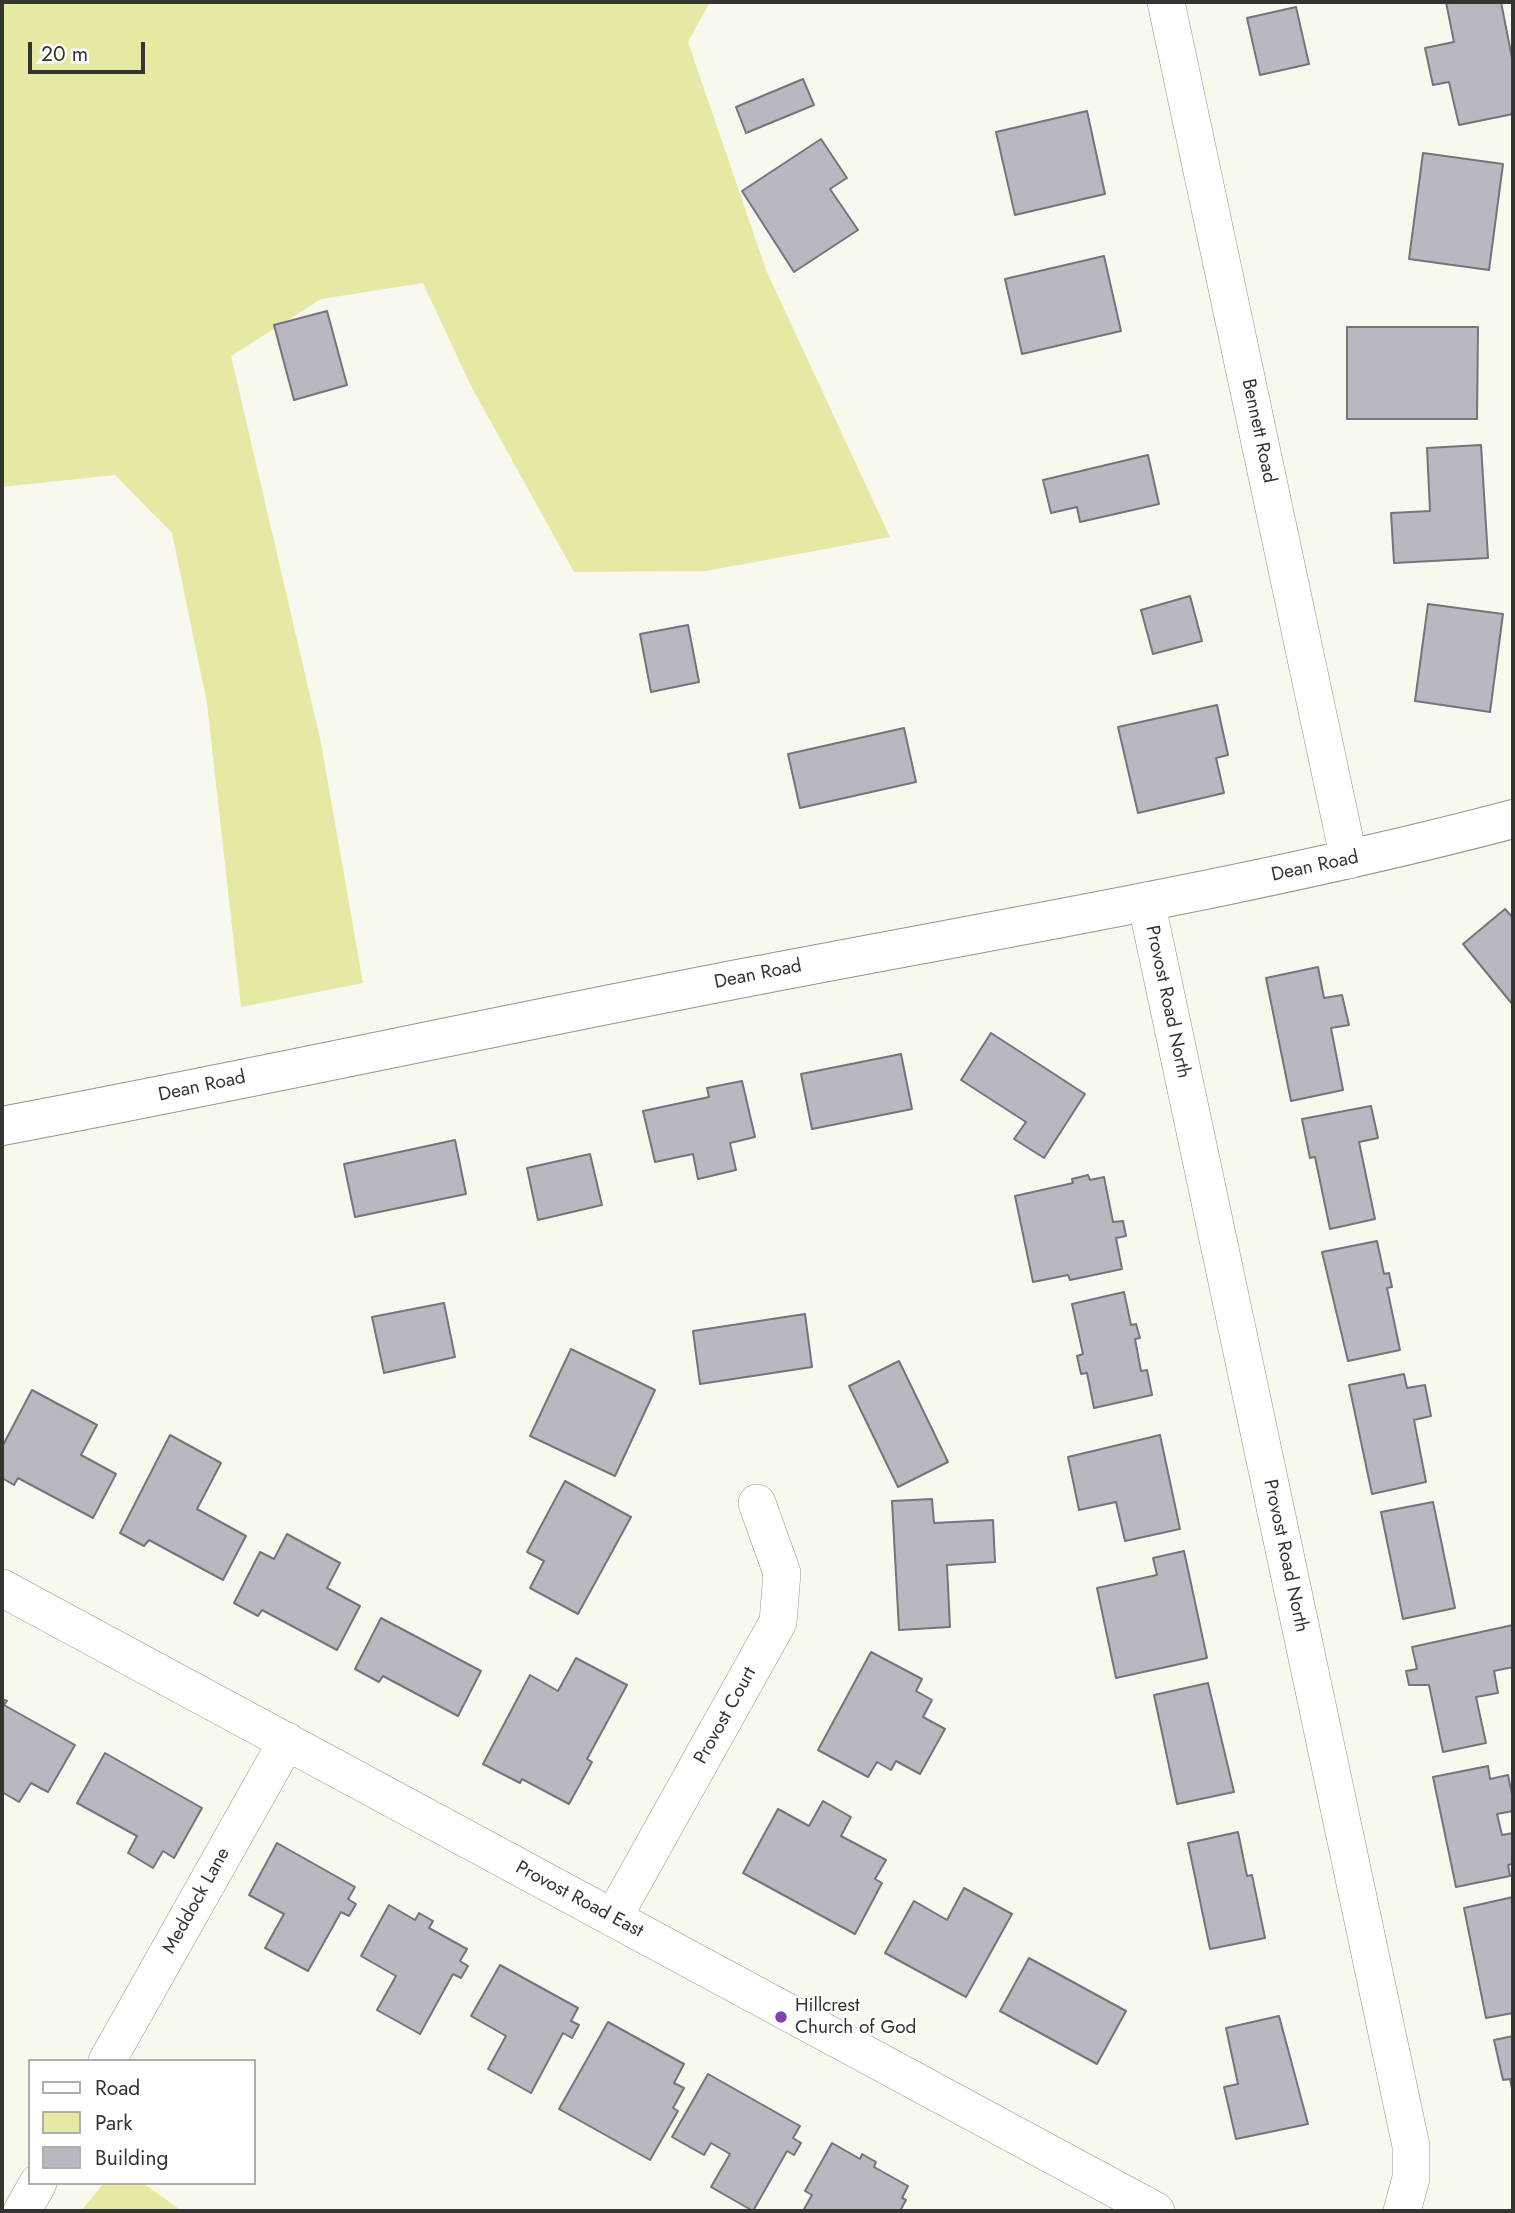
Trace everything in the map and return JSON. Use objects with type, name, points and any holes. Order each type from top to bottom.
[{"type":"main road","name":"Dean Road","points":[[2,1126],[547,1016],[1349,860],[1513,819]]},
{"type":"street","name":"Bennett Road","points":[[1166,2],[1349,860]]},
{"type":"street","name":"Provost Road North","points":[[1146,901],[1411,2146],[1411,2178],[1402,2211]]},
{"type":"street","name":"Provost Court","points":[[613,1918],[778,1622],[782,1573],[757,1503]]},
{"type":"street","name":"Provost Road East","points":[[2,1588],[1156,2211]]},
{"type":"street","name":"Meddock Lane","points":[[108,2059],[287,1741]]},
{"type":"street","points":[[22,2211],[37,2185]]},
{"type":"green space","points":[[2,2],[710,2],[688,42],[766,270],[890,537],[706,571],[574,572],[471,386],[423,283],[321,299],[231,356],[321,743],[363,983],[241,1007],[207,703],[172,533],[115,475],[2,487]]},
{"type":"green space","points":[[102,2185],[146,2185],[182,2211],[81,2211]]},
{"type":"building","points":[[1446,2],[1501,2],[1513,63],[1513,114],[1459,125],[1449,82],[1433,85],[1425,48],[1454,42]]},
{"type":"building","points":[[1296,7],[1309,64],[1260,75],[1247,18]]},
{"type":"building","points":[[803,79],[814,105],[746,133],[736,107]]},
{"type":"building","points":[[1087,111],[1105,194],[1015,215],[996,132]]},
{"type":"building","points":[[821,139],[847,178],[830,189],[858,230],[794,272],[742,191]]},
{"type":"building","points":[[1423,153],[1503,164],[1489,270],[1409,259]]},
{"type":"building","points":[[1104,256],[1121,331],[1022,354],[1005,279]]},
{"type":"building","points":[[327,311],[347,385],[294,400],[274,325]]},
{"type":"building","points":[[1347,327],[1478,327],[1477,419],[1347,419]]},
{"type":"building","points":[[1481,445],[1488,558],[1394,563],[1391,513],[1430,511],[1427,448]]},
{"type":"building","points":[[1148,455],[1159,504],[1080,522],[1077,507],[1051,513],[1043,480]]},
{"type":"building","points":[[1190,596],[1202,641],[1153,654],[1141,610]]},
{"type":"building","points":[[1428,604],[1503,614],[1490,712],[1415,701]]},
{"type":"building","points":[[688,625],[699,682],[651,692],[640,634]]},
{"type":"building","points":[[1217,705],[1228,755],[1216,758],[1224,793],[1138,813],[1118,727]]},
{"type":"building","points":[[904,728],[916,782],[800,808],[788,754]]},
{"type":"building","points":[[1505,909],[1513,918],[1513,1005],[1463,944]]},
{"type":"building","points":[[1318,967],[1324,998],[1342,995],[1349,1025],[1331,1028],[1343,1090],[1291,1101],[1266,978]]},
{"type":"building","points":[[991,1033],[1085,1094],[1044,1158],[1014,1139],[1026,1122],[961,1080]]},
{"type":"building","points":[[901,1054],[912,1109],[812,1129],[801,1074]]},
{"type":"building","points":[[742,1081],[755,1137],[730,1143],[736,1170],[698,1179],[693,1154],[655,1162],[643,1111],[709,1097],[707,1088]]},
{"type":"building","points":[[1371,1106],[1378,1138],[1359,1142],[1375,1219],[1330,1229],[1315,1157],[1310,1158],[1302,1119]]},
{"type":"building","points":[[455,1140],[466,1194],[355,1217],[344,1164]]},
{"type":"building","points":[[590,1154],[602,1205],[538,1220],[527,1168]]},
{"type":"building","points":[[1088,1175],[1090,1180],[1104,1177],[1113,1222],[1123,1221],[1126,1236],[1116,1238],[1122,1269],[1070,1280],[1068,1275],[1033,1282],[1015,1196],[1073,1183],[1072,1179]]},
{"type":"building","points":[[1377,1241],[1384,1274],[1389,1273],[1392,1287],[1387,1288],[1400,1350],[1348,1361],[1322,1252]]},
{"type":"building","points":[[1124,1292],[1131,1325],[1136,1324],[1140,1338],[1135,1339],[1141,1371],[1147,1370],[1152,1395],[1094,1408],[1087,1373],[1081,1374],[1077,1356],[1083,1354],[1072,1304]]},
{"type":"building","points":[[444,1303],[455,1357],[384,1373],[372,1317]]},
{"type":"building","points":[[805,1314],[812,1367],[700,1384],[693,1331]]},
{"type":"building","points":[[571,1349],[655,1390],[615,1476],[530,1436]]},
{"type":"building","points":[[899,1361],[948,1462],[898,1487],[849,1386]]},
{"type":"building","points":[[1404,1374],[1407,1388],[1425,1385],[1431,1416],[1414,1420],[1426,1482],[1372,1494],[1349,1385]]},
{"type":"building","points":[[32,1390],[97,1425],[81,1455],[116,1474],[93,1518],[18,1478],[14,1485],[2,1478],[2,1447]]},
{"type":"building","points":[[170,1435],[221,1463],[197,1509],[246,1536],[223,1580],[149,1540],[144,1546],[120,1533]]},
{"type":"building","points":[[1160,1435],[1180,1529],[1125,1541],[1116,1502],[1079,1510],[1068,1457]]},
{"type":"building","points":[[565,1481],[631,1517],[578,1614],[530,1588],[544,1561],[527,1552]]},
{"type":"building","points":[[932,1499],[934,1523],[993,1520],[995,1562],[947,1565],[950,1627],[899,1630],[892,1501]]},
{"type":"building","points":[[1433,1502],[1455,1608],[1403,1619],[1381,1512]]},
{"type":"building","points":[[287,1534],[340,1563],[327,1588],[360,1606],[337,1650],[262,1610],[258,1616],[234,1603],[260,1552],[274,1559]]},
{"type":"building","points":[[1184,1551],[1207,1658],[1116,1678],[1097,1588],[1157,1575],[1153,1558]]},
{"type":"building","points":[[381,1618],[481,1671],[458,1716],[383,1676],[379,1682],[355,1669]]},
{"type":"building","points":[[1513,1625],[1513,1667],[1494,1671],[1498,1693],[1476,1697],[1486,1743],[1443,1752],[1429,1685],[1409,1685],[1406,1671],[1417,1669],[1412,1647]]},
{"type":"building","points":[[871,1652],[922,1679],[916,1691],[932,1700],[923,1717],[945,1729],[920,1774],[896,1761],[891,1770],[877,1762],[868,1777],[818,1750]]},
{"type":"building","points":[[576,1658],[627,1685],[587,1759],[592,1762],[569,1804],[522,1779],[520,1783],[483,1764],[530,1675],[558,1691]]},
{"type":"building","points":[[1208,1683],[1234,1792],[1177,1804],[1154,1695]]},
{"type":"building","points":[[2,1699],[7,1701],[4,1705],[75,1745],[48,1792],[31,1783],[19,1802],[2,1792]]},
{"type":"building","points":[[105,1753],[202,1808],[174,1858],[163,1851],[153,1868],[128,1853],[137,1836],[77,1803]]},
{"type":"building","points":[[1488,1766],[1490,1779],[1508,1775],[1513,1799],[1513,1811],[1497,1814],[1502,1835],[1513,1833],[1513,1864],[1508,1865],[1510,1876],[1456,1887],[1433,1777]]},
{"type":"building","points":[[823,1801],[851,1817],[841,1836],[886,1860],[875,1879],[882,1883],[855,1934],[743,1873],[778,1809],[809,1826]]},
{"type":"building","points":[[1238,1832],[1247,1876],[1252,1875],[1265,1938],[1210,1949],[1188,1843]]},
{"type":"building","points":[[277,1843],[355,1887],[348,1899],[356,1904],[349,1916],[341,1912],[308,1971],[265,1948],[284,1914],[249,1895]]},
{"type":"building","points":[[964,1888],[1012,1914],[966,1997],[885,1953],[914,1901],[947,1920]]},
{"type":"building","points":[[1513,1897],[1513,2013],[1486,2018],[1464,1908]]},
{"type":"building","points":[[389,1905],[415,1920],[419,1913],[433,1921],[429,1928],[467,1949],[460,1961],[468,1966],[461,1978],[453,1974],[420,2034],[377,2010],[396,1976],[361,1956]]},
{"type":"building","points":[[1029,1958],[1126,2011],[1097,2064],[1000,2011]]},
{"type":"building","points":[[500,1965],[578,2008],[571,2021],[579,2025],[572,2038],[563,2033],[531,2093],[488,2069],[506,2036],[471,2016]]},
{"type":"building","points":[[1279,2016],[1308,2124],[1236,2139],[1224,2087],[1238,2084],[1226,2028]]},
{"type":"building","points":[[608,2022],[684,2064],[674,2083],[684,2088],[673,2108],[678,2111],[650,2160],[559,2109]]},
{"type":"building","points":[[1513,2036],[1513,2094],[1510,2079],[1503,2080],[1494,2040]]},
{"type":"building","points":[[708,2074],[800,2126],[793,2138],[801,2143],[794,2155],[787,2151],[753,2211],[711,2187],[730,2154],[711,2143],[704,2155],[672,2137]]},
{"type":"building","points":[[832,2143],[860,2159],[862,2154],[876,2162],[874,2167],[908,2186],[902,2198],[906,2200],[900,2211],[803,2211],[812,2195],[805,2191]]},
{"type":"place","name":"Hillcrest Church of God","points":[[781,2017]]}]
